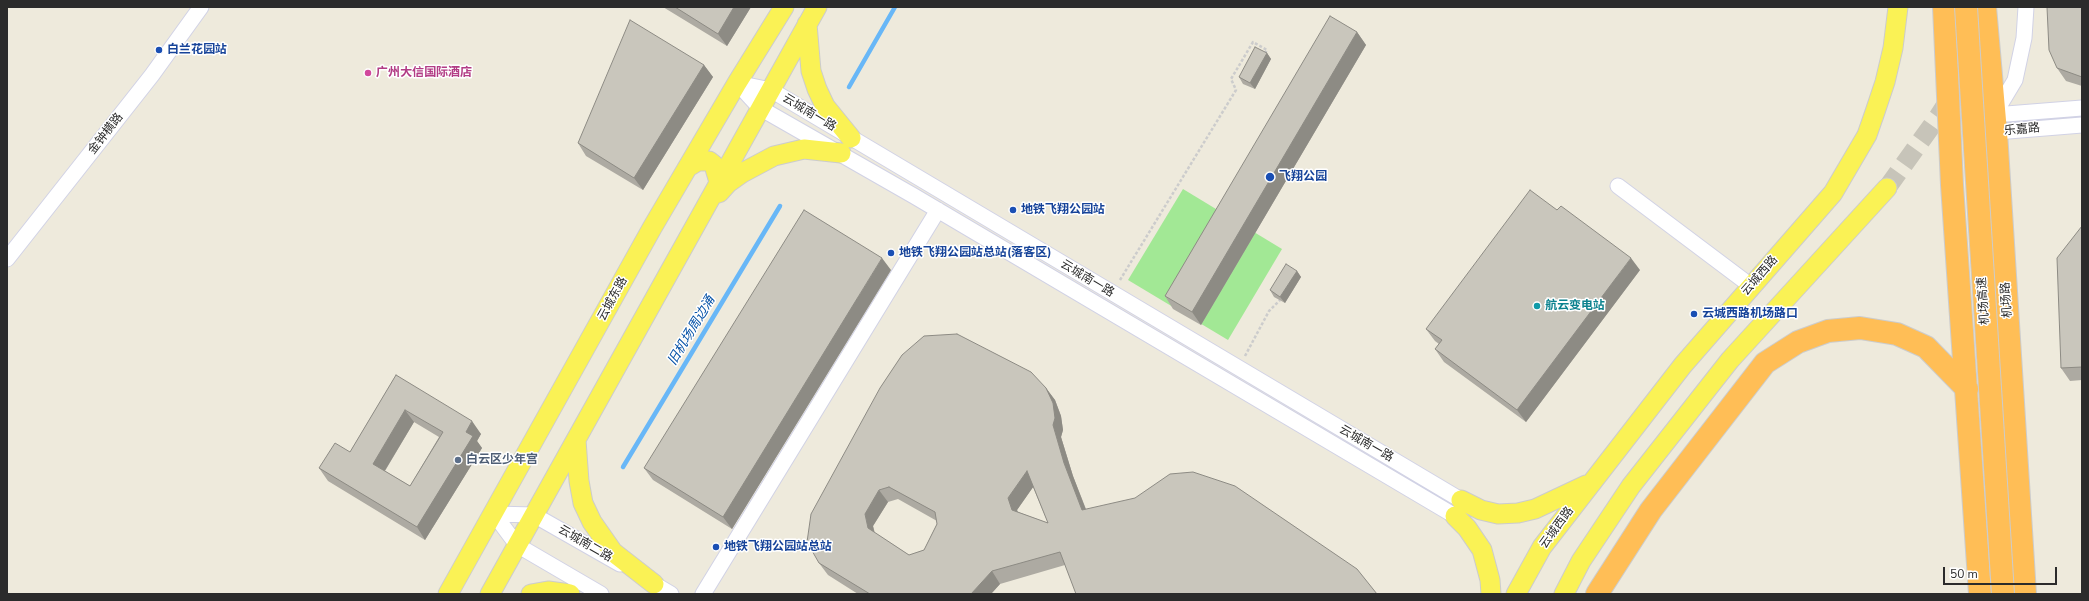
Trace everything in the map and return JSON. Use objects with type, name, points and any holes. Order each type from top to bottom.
[{"type":"highway","points":[[1930,7],[1945,44]]},
{"type":"highway","points":[[1944,7],[1945,44],[1980,594]]},
{"type":"highway","name":"机场高速","points":[[1966,7],[2003,594]]},
{"type":"highway","name":"机场路","points":[[1985,7],[1995,124],[2025,594]]},
{"type":"highway","points":[[1597,594],[1651,510],[1765,363],[1798,342],[1828,331],[1860,328],[1897,334],[1926,347],[1967,389]]},
{"type":"main road","name":"云城东路","points":[[448,594],[688,167],[737,83],[784,7]]},
{"type":"main road","points":[[490,594],[817,7]]},
{"type":"main road","name":"云城西路","points":[[1516,594],[1542,547],[1589,484],[1683,365],[1833,193],[1867,135],[1885,82],[1893,48],[1897,8]]},
{"type":"main road","points":[[704,211],[728,183],[756,164],[774,156],[804,149],[846,146],[817,89],[812,71],[807,24]]},
{"type":"main road","points":[[688,167],[698,161],[709,161],[714,165],[719,182]]},
{"type":"main road","points":[[1564,594],[1581,561],[1631,486],[1730,360],[1887,188]]},
{"type":"main road","points":[[576,440],[579,481],[583,503],[592,522],[613,552],[654,584]]},
{"type":"main road","points":[[1491,594],[1490,580],[1482,550],[1467,528],[1458,508],[1481,510],[1498,514],[1518,513],[1535,509],[1589,484]]},
{"type":"main road","points":[[531,594],[548,591],[570,594]]},
{"type":"street","name":"金钟横路","points":[[7,259],[152,75],[201,7]]},
{"type":"street","points":[[1995,124],[2015,80],[2024,38],[2026,7]]},
{"type":"street","name":"乐嘉路","points":[[1945,44],[1952,73],[1961,94],[1982,124],[2082,125]]},
{"type":"street","name":"云城南一路","points":[[737,83],[771,90],[846,146],[938,210],[1458,508]]},
{"type":"street","name":"云城南一路","points":[[737,83],[760,108],[846,146],[1111,294],[1238,369],[1458,508]]},
{"type":"street","name":"乐嘉路","points":[[1995,124],[2082,108]]},
{"type":"street","points":[[1618,186],[1751,286]]},
{"type":"street","points":[[703,594],[938,210]]},
{"type":"street","points":[[494,514],[534,514]]},
{"type":"street","points":[[494,514],[517,545],[601,594]]},
{"type":"street","name":"云城南二路","points":[[534,514],[671,594]]},
{"type":"path","points":[[1111,294],[1236,90],[1232,79],[1253,42],[1267,50],[1264,55]]},
{"type":"path","points":[[1238,369],[1269,311],[1280,300]]},
{"type":"green space","points":[[1183,189],[1282,249],[1228,340],[1128,280]]},
{"type":"building","points":[[675,7],[734,7],[718,34]]},
{"type":"building","points":[[2047,7],[2082,7],[2082,77],[2057,68],[2049,50]]},
{"type":"building","points":[[1330,16],[1357,32],[1192,312],[1165,296]]},
{"type":"building","points":[[630,20],[704,65],[634,178],[578,143]]},
{"type":"building","points":[[1255,47],[1267,53],[1250,83],[1239,77]]},
{"type":"building","name":"航云变电站","points":[[1530,190],[1557,210],[1561,206],[1631,258],[1517,410],[1435,349],[1442,340],[1426,329]]},
{"type":"building","points":[[804,210],[882,258],[723,517],[644,468]]},
{"type":"building","points":[[2082,226],[2082,367],[2061,368],[2057,258]]},
{"type":"building","points":[[1286,264],[1297,271],[1280,297],[1270,290]]},
{"type":"building","points":[[957,334],[1031,372],[1046,388],[1053,403],[1055,418],[1053,425],[1064,463],[1082,510],[1135,498],[1170,474],[1193,472],[1235,486],[1357,569],[1377,594],[1076,594],[1060,552],[992,571],[971,594],[870,594],[819,563],[807,542],[811,514],[880,388],[902,355],[924,336]],"holes":[[[1027,471],[1048,523],[1012,510],[1008,498]],[[889,487],[935,512],[937,524],[924,550],[909,555],[868,528],[865,514],[879,490]]]},
{"type":"building","name":"白云区少年宫","points":[[396,375],[472,421],[466,432],[473,436],[417,527],[319,468],[335,443],[350,452]],"holes":[[[405,410],[443,432],[410,486],[373,464]]]},
{"type":"waterway","name":"旧机场周边涌","points":[[849,87],[895,7]]},
{"type":"waterway","name":"旧机场周边涌","points":[[623,467],[780,206]]},
{"type":"tunnel","points":[[1887,188],[1938,117],[1972,61]]},
{"type":"place","name":"白兰花园站","points":[[159,50]]},
{"type":"place","name":"广州大信国际酒店","points":[[368,73]]},
{"type":"place","name":"飞翔公园","points":[[1270,177]]},
{"type":"place","name":"地铁飞翔公园站","points":[[1013,210]]},
{"type":"place","name":"地铁飞翔公园站总站(落客区)","points":[[891,253]]},
{"type":"place","name":"航云变电站","points":[[1537,306]]},
{"type":"place","name":"云城西路机场路口","points":[[1694,314]]},
{"type":"place","name":"白云区少年宫","points":[[458,460]]},
{"type":"place","name":"地铁飞翔公园站总站","points":[[716,547]]}]
